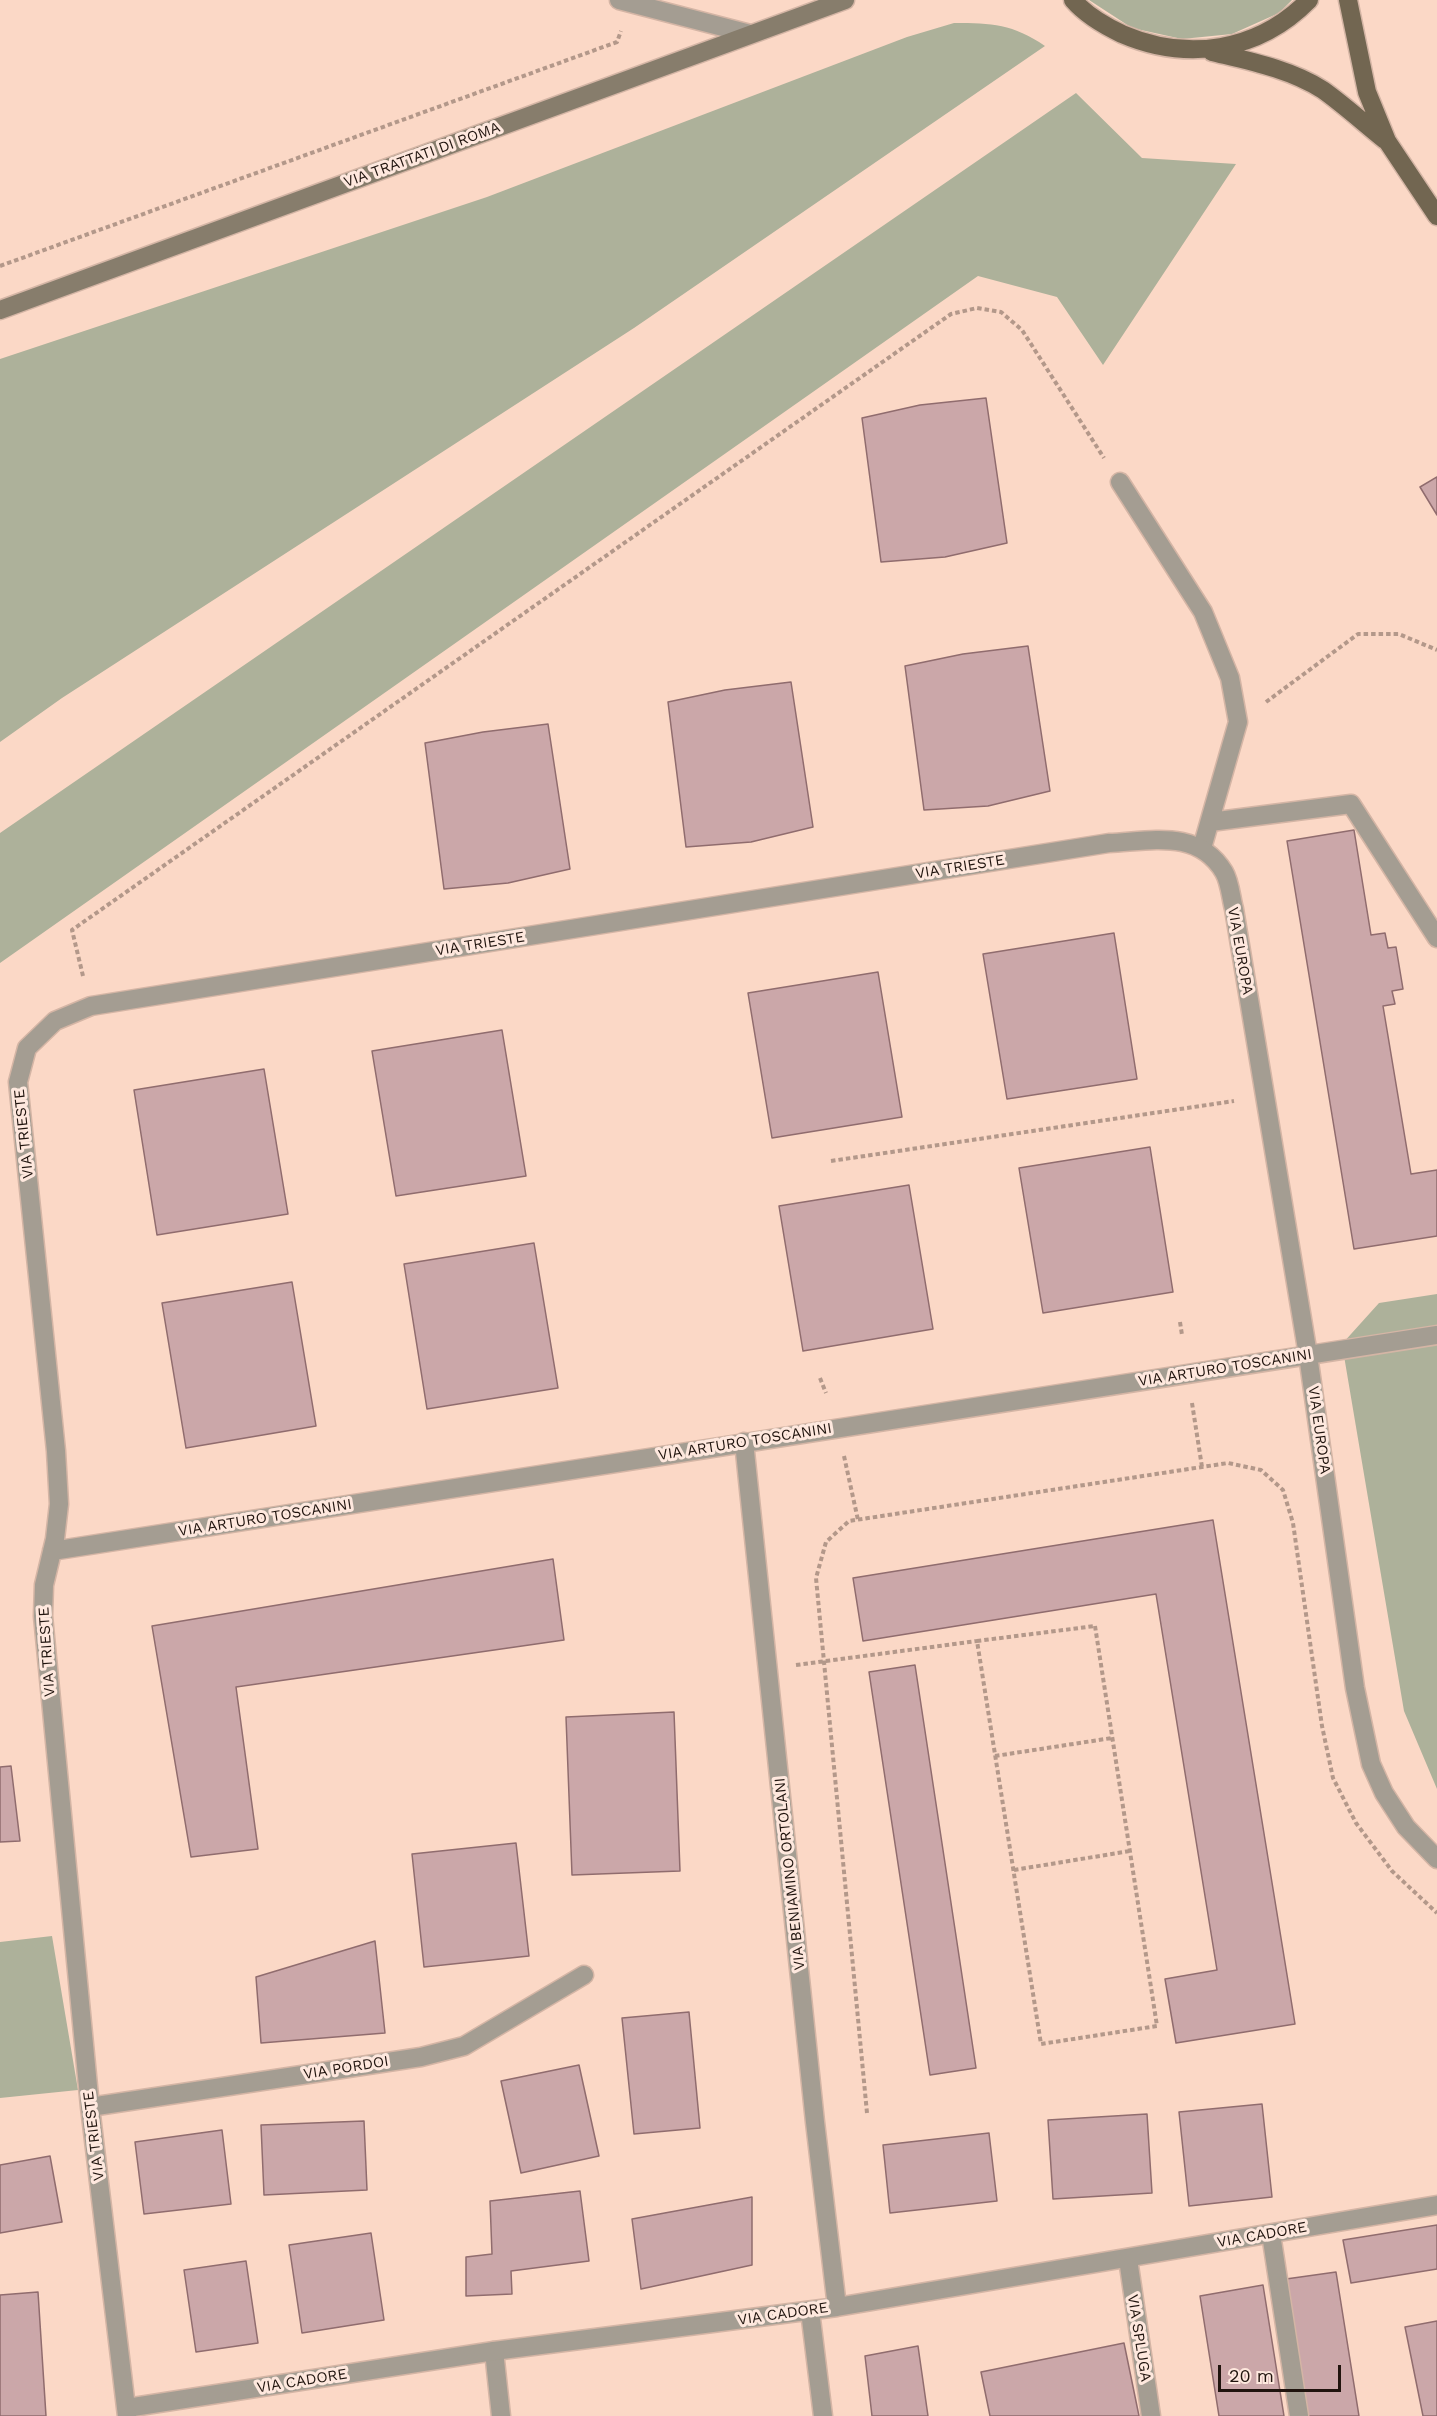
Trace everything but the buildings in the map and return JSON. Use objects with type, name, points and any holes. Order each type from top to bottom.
[{"type":"main road","name":"VIA TRATTATI DI ROMA","points":[[0,310],[845,0]]},
{"type":"main road","points":[[1073,0],[1108,28],[1143,43],[1171,49],[1203,50],[1260,63],[1295,76],[1322,90],[1387,141]]},
{"type":"main road","points":[[1203,50],[1227,46],[1260,35],[1278,26],[1309,0]]},
{"type":"main road","points":[[1348,0],[1367,92],[1387,141],[1437,216]]},
{"type":"street","points":[[624,2],[750,34]]},
{"type":"street","points":[[1119,483],[1203,612],[1230,678],[1238,722],[1203,848]]},
{"type":"street","points":[[1210,822],[1351,804],[1437,939]]},
{"type":"street","name":"VIA TRIESTE","points":[[127,2412],[90,2107],[43,1616],[44,1585],[59,1504],[56,1451],[18,1082],[27,1048],[55,1021],[91,1006],[1109,843],[1180,840],[1203,848]]},
{"type":"street","name":"VIA EUROPA","points":[[1203,848],[1225,873],[1234,909],[1308,1355],[1354,1688],[1371,1764],[1384,1793],[1406,1827],[1437,1859]]},
{"type":"street","name":"VIA ARTURO TOSCANINI","points":[[52,1551],[1437,1335]]},
{"type":"street","name":"VIA BENIAMINO ORTOLANI","points":[[744,1442],[815,2122],[837,2307]]},
{"type":"street","name":"VIA PORDOI","points":[[90,2107],[421,2057],[453,2049],[464,2046],[584,1975]]},
{"type":"street","name":"VIA CADORE","points":[[127,2412],[494,2351],[837,2307],[1437,2205]]},
{"type":"street","points":[[1271,2234],[1299,2416]]},
{"type":"street","name":"VIA SPLUGA","points":[[1128,2259],[1151,2416]]},
{"type":"street","points":[[810,2311],[823,2416]]},
{"type":"street","points":[[494,2351],[501,2416]]},
{"type":"path","points":[[0,266],[617,42],[624,2]]},
{"type":"path","points":[[91,1006],[72,930],[951,314],[977,308],[1001,312],[1022,330],[1119,483]]},
{"type":"path","points":[[1238,722],[1358,634],[1399,634],[1437,650]]},
{"type":"path","points":[[831,1161],[1234,1101]]},
{"type":"path","points":[[1180,1322],[1182,1335]]},
{"type":"path","points":[[820,1378],[826,1393]]},
{"type":"path","points":[[1192,1400],[1202,1467]]},
{"type":"path","points":[[844,1453],[858,1520]]},
{"type":"path","points":[[867,2113],[816,1578],[825,1542],[849,1521],[1228,1463],[1260,1470],[1283,1490],[1293,1523],[1322,1726],[1333,1778],[1356,1823],[1392,1871],[1437,1913]]},
{"type":"path","points":[[768,1669],[977,1641],[1095,1626],[1157,2026],[1041,2044],[977,1641]]},
{"type":"path","points":[[995,1755],[1112,1738]]},
{"type":"path","points":[[1014,1870],[1130,1851]]},
{"type":"green space","points":[[1089,0],[1292,0],[1279,13],[1232,34],[1182,39],[1132,28]]},
{"type":"green space","points":[[954,23],[1002,26],[1023,33],[1045,46],[634,328],[62,698],[0,742],[0,359],[487,197],[907,37]]},
{"type":"green space","points":[[1076,93],[1142,158],[1236,164],[1103,365],[1057,297],[978,276],[0,963],[0,833]]},
{"type":"green space","points":[[1437,1294],[1437,1789],[1404,1711],[1342,1344],[1379,1303]]},
{"type":"green space","points":[[52,1936],[78,2090],[0,2098],[0,1942]]}]
